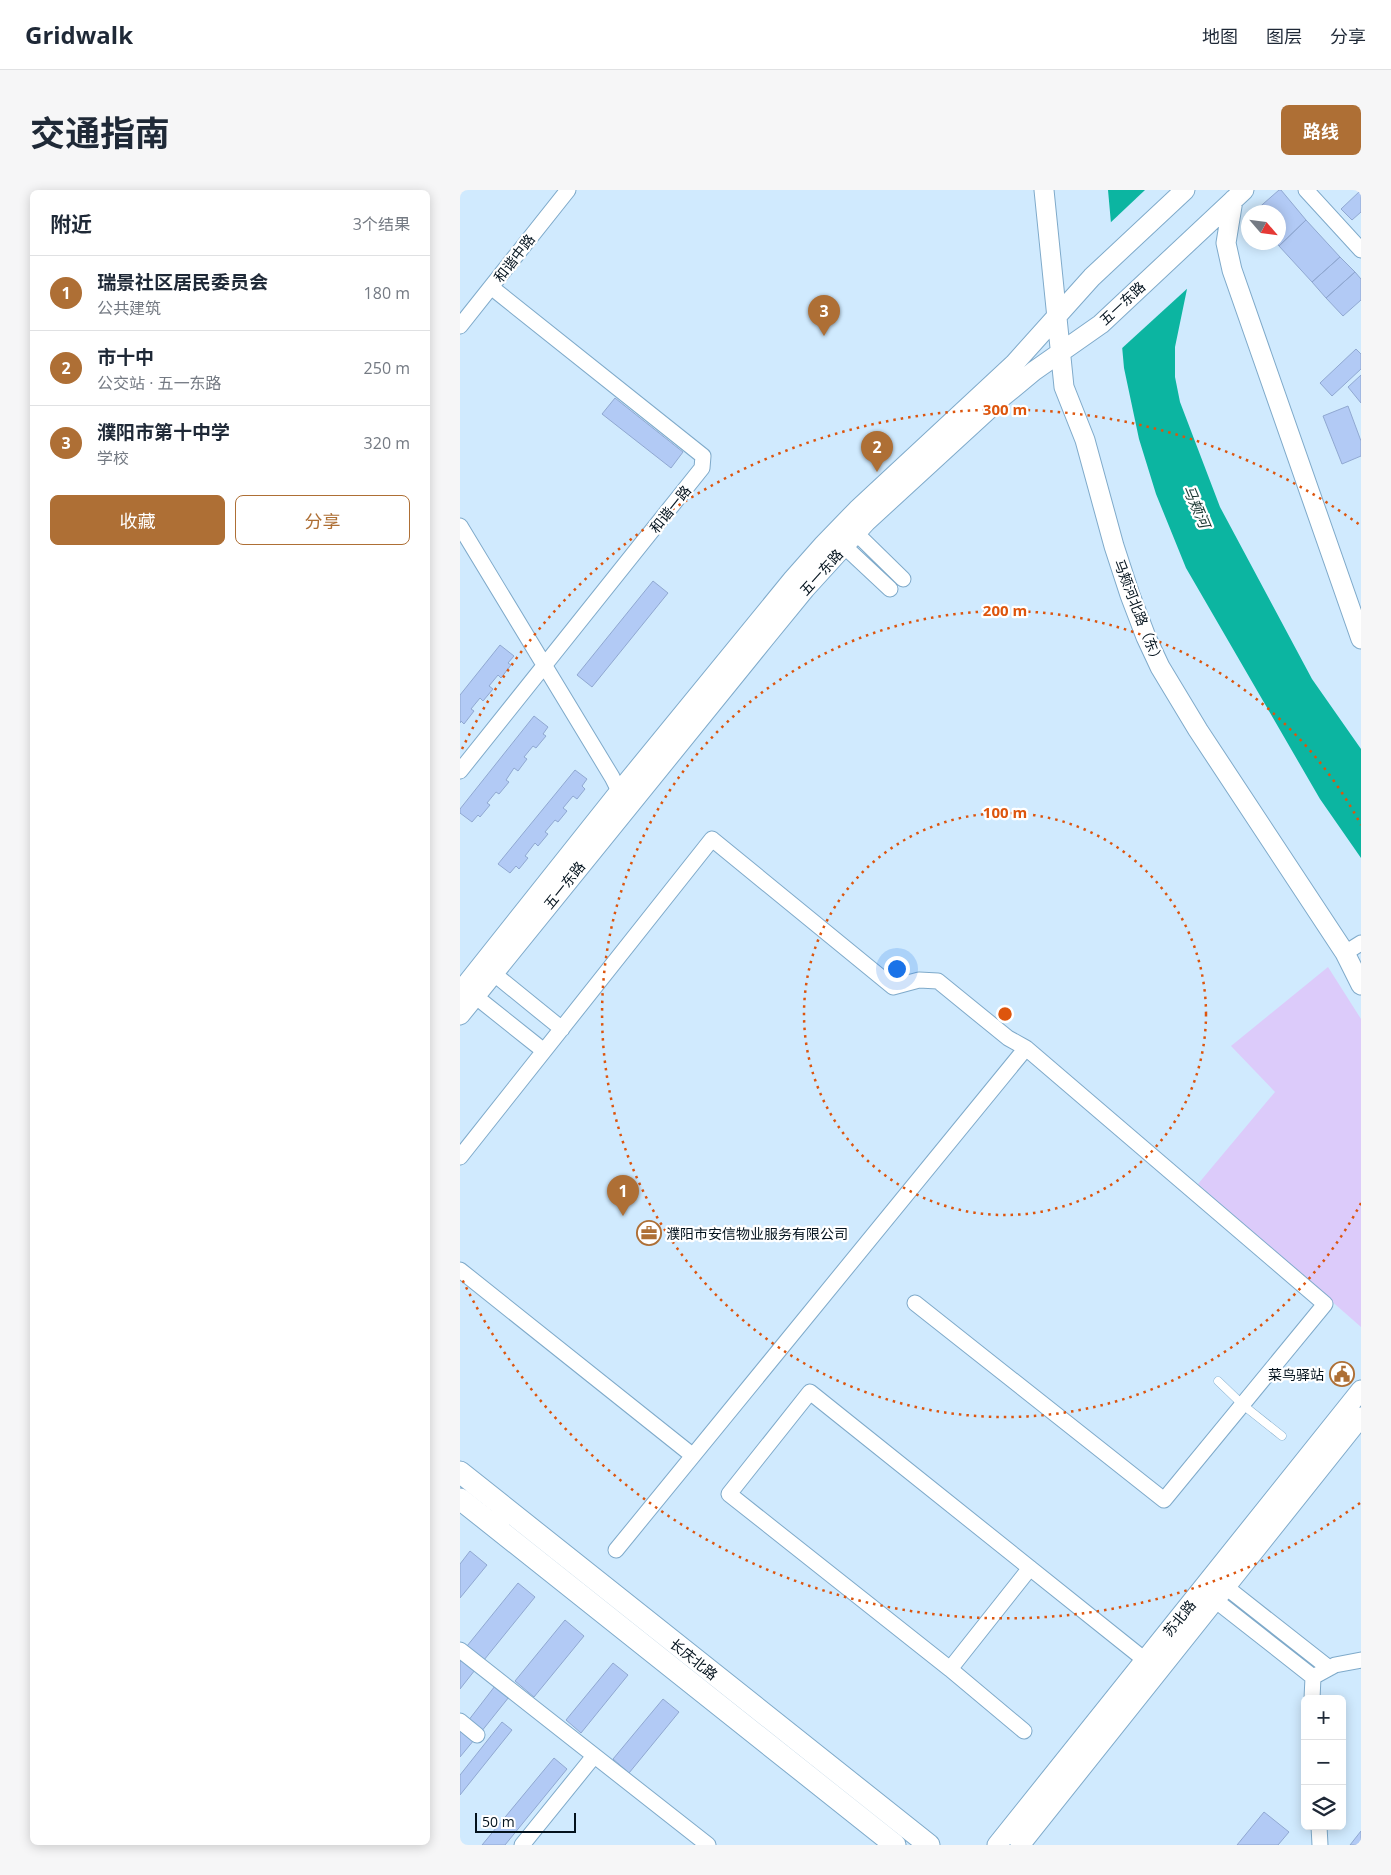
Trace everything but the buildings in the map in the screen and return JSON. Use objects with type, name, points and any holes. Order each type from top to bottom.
[{"type":"main road","name":"长庆北路","points":[[460,1472],[929,1845]]},
{"type":"main road","name":"长庆北路","points":[[460,1499],[895,1845]]},
{"type":"street","name":"和谐中路","points":[[460,326],[568,190]]},
{"type":"street","name":"马颊河北路（东）","points":[[1044,190],[1064,387],[1085,440],[1114,546],[1130,595],[1160,667],[1198,730],[1345,954],[1361,985]]},
{"type":"street","name":"五一东路","points":[[468,994],[493,973],[623,799],[793,578],[857,510],[1014,364],[1092,277],[1185,190]]},
{"type":"street","points":[[1306,190],[1361,250]]},
{"type":"street","name":"五一东路","points":[[460,1015],[468,994],[623,799],[850,539],[1000,399],[1034,371],[1101,324],[1239,195]]},
{"type":"street","points":[[1239,195],[1226,243],[1232,270],[1361,639]]},
{"type":"street","name":"和谐一路","points":[[460,771],[702,468],[703,456],[491,287]]},
{"type":"street","points":[[460,526],[623,799]]},
{"type":"street","points":[[850,539],[903,578]]},
{"type":"street","points":[[850,539],[890,589]]},
{"type":"street","points":[[460,1157],[712,839],[893,987],[919,980],[938,981],[1008,1038],[1026,1048],[1325,1304],[1164,1500],[914,1303]]},
{"type":"street","points":[[1345,954],[1361,943]]},
{"type":"street","points":[[493,973],[562,1029]]},
{"type":"street","points":[[468,994],[544,1051]]},
{"type":"street","points":[[616,1550],[1026,1048]]},
{"type":"street","points":[[460,1270],[692,1456]]},
{"type":"street","name":"苏北路","points":[[997,1845],[1361,1390]]},
{"type":"street","points":[[1024,1731],[950,1669],[729,1494],[810,1392],[1145,1660]]},
{"type":"street","name":"苏北路","points":[[1020,1845],[1361,1416]]},
{"type":"street","points":[[950,1669],[1030,1568]]},
{"type":"street","points":[[1221,1594],[1329,1668]]},
{"type":"street","points":[[1221,1594],[1313,1677]]},
{"type":"street","points":[[460,1650],[708,1845]]},
{"type":"street","points":[[1313,1677],[1335,1665],[1361,1660]]},
{"type":"street","points":[[1312,1695],[1313,1677]]},
{"type":"street","points":[[460,1721],[477,1734]]},
{"type":"street","points":[[522,1845],[594,1756]]},
{"type":"street","points":[[1319,1830],[1320,1845]]},
{"type":"lane","points":[[1218,1382],[1282,1436]]},
{"type":"shaded area","points":[[1328,967],[1361,1019],[1361,1327],[1198,1184],[1275,1092],[1231,1046]]},
{"type":"water","name":"马颊河","points":[[1108,190],[1181,190],[1187,289],[1175,347],[1175,377],[1180,402],[1220,507],[1312,679],[1361,749],[1361,858],[1320,799],[1186,568],[1156,494],[1139,439],[1124,368]]},
{"type":"pier","points":[[1145,190],[1184,190],[1189,287],[1120,350],[1109,224]]},
{"type":"place","name":"濮阳市第十中学","points":[[824,336]]},
{"type":"place","name":"市十中","points":[[877,472]]},
{"type":"place","name":"瑞景社区居民委员会","points":[[623,1216]]},
{"type":"place","name":"濮阳市安信物业服务有限公司","points":[[649,1233]]},
{"type":"place","name":"菜鸟驿站","points":[[1342,1374]]}]
